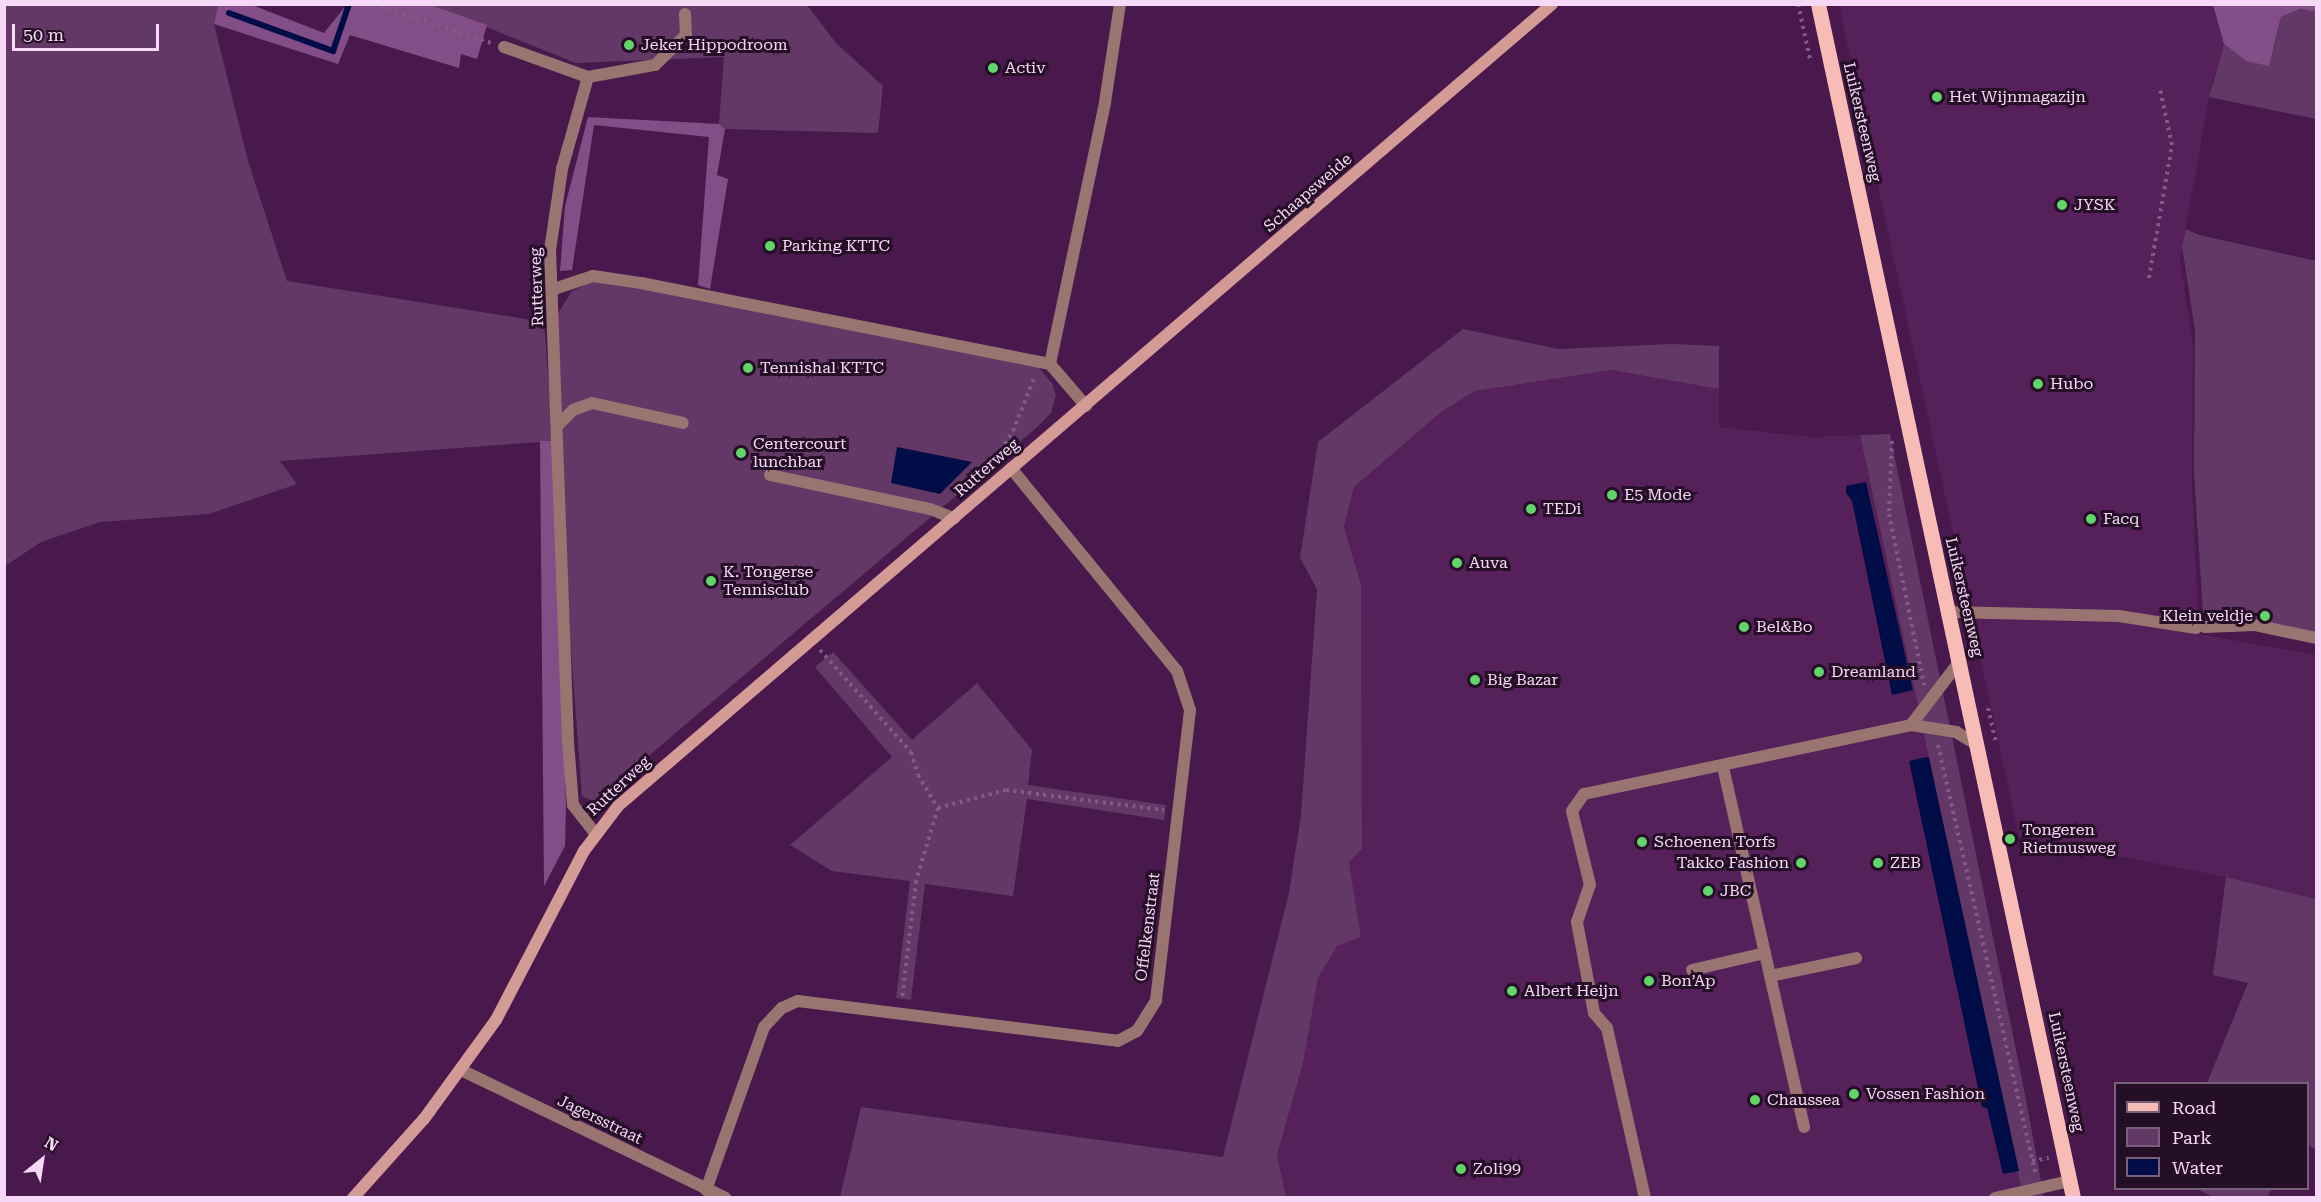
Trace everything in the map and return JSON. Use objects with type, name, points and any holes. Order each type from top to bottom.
[{"type":"main road","name":"Luikersteenweg","points":[[1818,4],[2073,1197]]},
{"type":"street","points":[[1050,364],[1105,102],[1120,4]]},
{"type":"street","name":"Schaapsweide","points":[[1086,406],[1552,4]]},
{"type":"street","points":[[504,47],[588,77],[656,65],[686,34],[685,14]]},
{"type":"street","name":"Rutterweg","points":[[588,77],[562,169],[550,250],[554,289],[573,805],[595,833]]},
{"type":"street","points":[[554,289],[593,276],[641,283],[1050,364],[1086,406]]},
{"type":"street","points":[[558,425],[573,410],[592,403],[683,423]]},
{"type":"street","name":"Rutterweg","points":[[353,1197],[461,1070],[496,1020],[595,833],[618,806],[1086,406]]},
{"type":"street","name":"Offelkenstraat","points":[[706,1190],[764,1028],[782,1008],[798,1001],[1118,1041],[1137,1031],[1156,1000],[1190,710],[1177,671],[1011,468]]},
{"type":"street","points":[[770,475],[930,509],[954,518]]},
{"type":"street","points":[[1947,612],[2119,616],[2200,628],[2254,625],[2316,638]]},
{"type":"street","points":[[1911,725],[1929,706],[1960,661]]},
{"type":"street","points":[[1645,1197],[1607,1028],[1594,1013],[1578,922],[1590,885],[1572,810],[1584,794],[1723,767],[1911,725],[1956,732],[1976,744]]},
{"type":"street","points":[[1723,767],[1804,1127]]},
{"type":"street","points":[[1692,969],[1765,953]]},
{"type":"street","points":[[1770,976],[1856,958]]},
{"type":"street","name":"Jagersstraat","points":[[461,1070],[706,1190],[726,1197]]},
{"type":"street","points":[[1995,1197],[2070,1181]]},
{"type":"path","points":[[374,4],[504,47]]},
{"type":"path","points":[[2149,278],[2172,145],[2160,89]]},
{"type":"path","points":[[986,490],[993,460],[1013,431],[1034,376],[1050,364]]},
{"type":"path","points":[[1893,434],[1889,514],[1929,706]]},
{"type":"path","points":[[811,640],[911,752],[918,775],[938,808],[916,881],[900,1014]]},
{"type":"path","points":[[1934,728],[2039,1188]]},
{"type":"path","points":[[938,808],[1006,790],[1179,812]]},
{"type":"shaded area","points":[[358,4],[431,5],[487,25],[477,59],[461,54],[459,68],[350,35],[338,64],[214,24],[218,5],[252,5],[324,33],[344,8]]},
{"type":"shaded area","points":[[1839,5],[2213,5],[2224,44],[2211,86],[2180,260],[2193,344],[2192,487],[2199,634],[2316,655],[2316,899],[2226,877],[2019,837]]},
{"type":"shaded area","points":[[2213,5],[2316,5],[2316,12],[2300,9],[2281,17],[2269,66],[2246,61],[2224,44]]},
{"type":"shaded area","points":[[588,117],[719,124],[725,129],[717,175],[728,179],[710,289],[698,285],[709,137],[594,125],[572,270],[560,271],[565,206]]},
{"type":"shaded area","points":[[1611,370],[1719,389],[1719,427],[1811,437],[1860,435],[2023,1197],[1286,1197],[1277,1155],[1303,1063],[1318,978],[1337,946],[1361,937],[1349,862],[1362,849],[1361,585],[1344,527],[1354,487],[1441,412],[1475,391]]},
{"type":"shaded area","points":[[540,441],[553,441],[566,804],[565,846],[544,886]]},
{"type":"green space","points":[[5,5],[218,5],[214,24],[248,161],[287,281],[544,322],[553,441],[280,461],[297,484],[209,514],[100,522],[41,542],[5,566]]},
{"type":"green space","points":[[431,5],[807,5],[836,43],[883,86],[878,133],[725,129],[719,124],[724,57],[576,63]]},
{"type":"green space","points":[[2300,9],[2316,12],[2316,119],[2209,97],[2224,44],[2246,61],[2274,48],[2281,17]]},
{"type":"green space","points":[[2186,229],[2199,235],[2316,261],[2316,635],[2203,613],[2194,473],[2195,330],[2182,246]]},
{"type":"green space","name":"K. Tongerse Tennisclub","points":[[596,280],[1036,365],[1052,383],[1056,395],[1051,413],[1035,429],[594,802],[582,796],[570,638],[557,315],[572,291]]},
{"type":"green space","points":[[1463,329],[1558,349],[1672,344],[1719,346],[1719,389],[1611,370],[1475,391],[1441,412],[1354,487],[1344,527],[1361,585],[1362,849],[1349,862],[1361,937],[1337,946],[1318,978],[1303,1063],[1277,1155],[1286,1197],[840,1197],[861,1107],[1223,1157],[1289,893],[1301,815],[1317,589],[1300,558],[1318,442]]},
{"type":"green space","points":[[1890,434],[2044,1197],[2023,1197],[1860,435]]},
{"type":"green space","points":[[833,652],[912,740],[977,683],[1032,750],[1028,785],[1166,805],[1164,820],[1027,799],[1013,896],[925,884],[911,1000],[896,998],[910,881],[832,871],[790,845],[892,757],[815,667]]},
{"type":"green space","points":[[2226,877],[2316,899],[2316,1150],[2309,1146],[2309,1082],[2207,1082],[2248,983],[2213,975]]},
{"type":"green space","points":[[2199,1190],[2271,1190],[2267,1198],[2213,1197]]},
{"type":"water","points":[[897,447],[972,462],[940,494],[891,483]]},
{"type":"water","points":[[1866,482],[1913,690],[1892,695],[1852,501],[1846,493],[1846,486]]},
{"type":"water","points":[[1929,758],[2019,1171],[2003,1174],[1987,1108],[1982,1107],[1909,761]]},
{"type":"waterway","points":[[229,13],[333,51],[349,4]]},
{"type":"place","name":"Jeker Hippodroom","points":[[629,45]]},
{"type":"place","name":"Activ","points":[[993,68]]},
{"type":"place","name":"Het Wijnmagazijn","points":[[1937,97]]},
{"type":"place","name":"JYSK","points":[[2062,205]]},
{"type":"place","name":"Parking KTTC","points":[[770,246]]},
{"type":"place","name":"Tennishal KTTC","points":[[748,368]]},
{"type":"place","name":"Hubo","points":[[2038,384]]},
{"type":"place","name":"Centercourt lunchbar","points":[[741,453]]},
{"type":"place","name":"E5 Mode","points":[[1612,495]]},
{"type":"place","name":"TEDi","points":[[1531,509]]},
{"type":"place","name":"Facq","points":[[2091,519]]},
{"type":"place","name":"Auva","points":[[1457,563]]},
{"type":"place","name":"K. Tongerse Tennisclub","points":[[711,581]]},
{"type":"place","name":"Klein veldje","points":[[2265,616]]},
{"type":"place","name":"Bel&Bo","points":[[1744,627]]},
{"type":"place","name":"Dreamland","points":[[1819,672]]},
{"type":"place","name":"Big Bazar","points":[[1475,680]]},
{"type":"place","name":"Tongeren Rietmusweg","points":[[2010,839]]},
{"type":"place","name":"Schoenen Torfs","points":[[1642,842]]},
{"type":"place","name":"Takko Fashion","points":[[1801,863]]},
{"type":"place","name":"ZEB","points":[[1878,863]]},
{"type":"place","name":"JBC","points":[[1708,891]]},
{"type":"place","name":"Bon’Ap","points":[[1649,981]]},
{"type":"place","name":"Albert Heijn","points":[[1512,991]]},
{"type":"place","name":"Vossen Fashion","points":[[1854,1094]]},
{"type":"place","name":"Chaussea","points":[[1755,1100]]},
{"type":"place","name":"Zoli99","points":[[1461,1169]]}]
